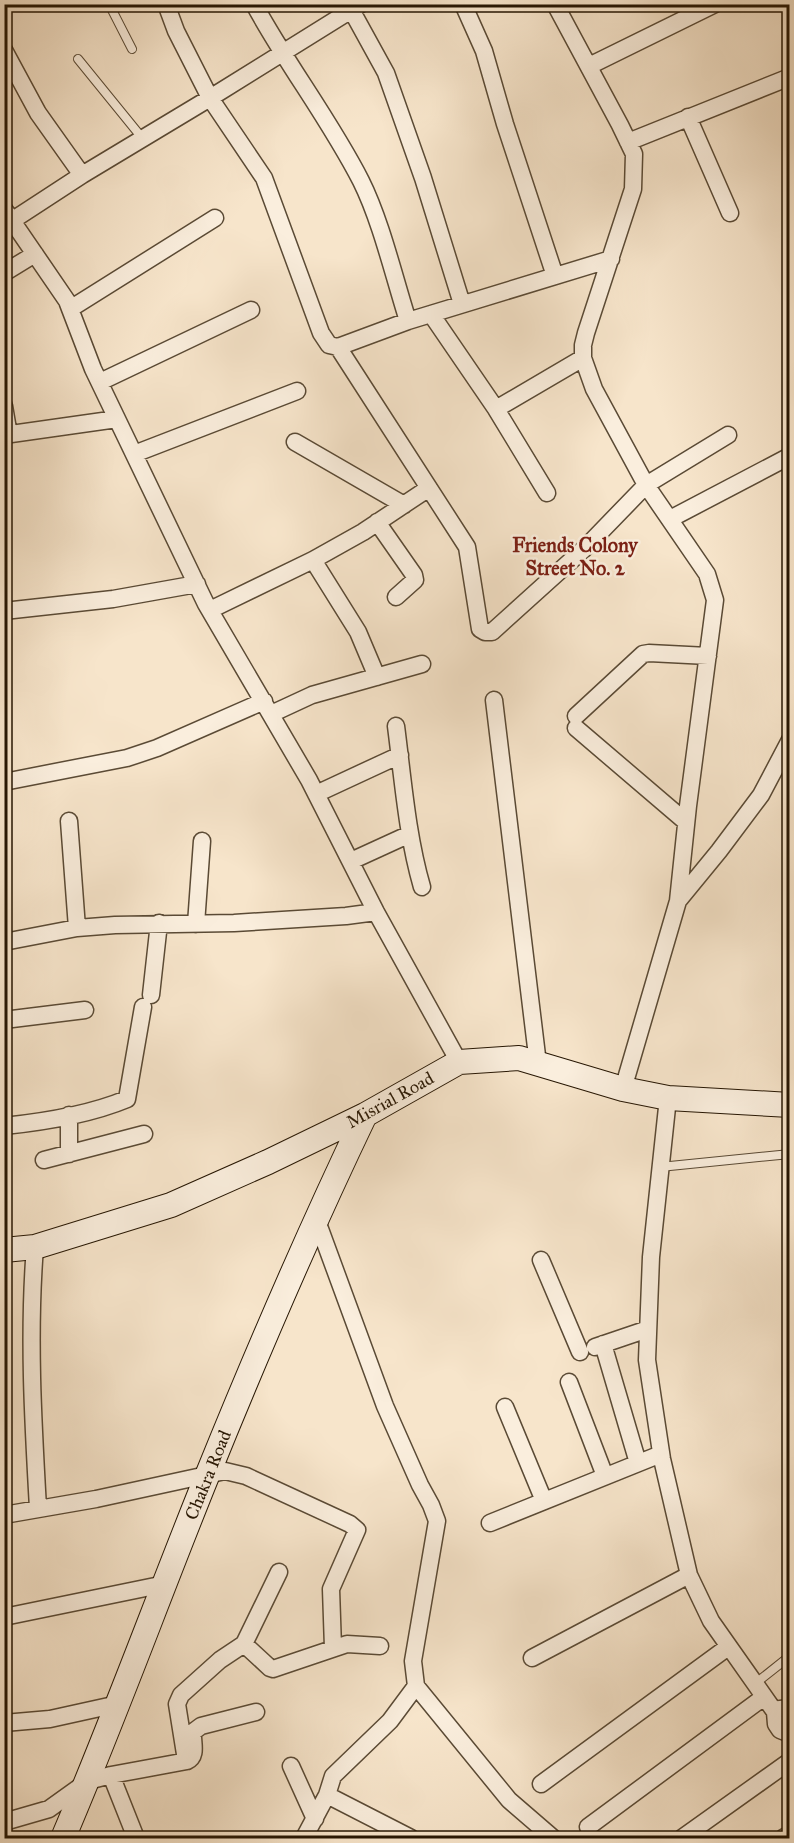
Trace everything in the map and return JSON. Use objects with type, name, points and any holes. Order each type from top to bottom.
[{"type":"main road","name":"Misrial Road","points":[[4,1250],[35,1247],[171,1205],[268,1162],[365,1115],[459,1062],[519,1058],[623,1089],[668,1098],[789,1105]]},
{"type":"main road","name":"Chakra Road","points":[[63,1839],[88,1781],[207,1475],[316,1218],[365,1115]]},
{"type":"street","points":[[166,4],[176,31],[210,98],[264,178],[321,333],[329,345],[338,347],[408,321],[611,259]]},
{"type":"street","points":[[254,4],[362,183],[408,321]]},
{"type":"street","points":[[463,4],[484,51],[555,276]]},
{"type":"street","points":[[555,4],[634,154],[633,189],[586,333],[583,358],[594,388],[646,485],[707,574],[715,600],[678,901],[623,1089]]},
{"type":"street","points":[[589,66],[716,4]]},
{"type":"street","points":[[459,1062],[376,912],[316,794],[268,707],[210,610],[117,419],[70,309],[9,214],[143,139],[353,6],[386,73],[423,178],[462,304]]},
{"type":"street","points":[[4,50],[38,113],[82,175]]},
{"type":"street","points":[[628,141],[789,77]]},
{"type":"street","points":[[688,117],[730,213]]},
{"type":"street","points":[[70,309],[215,218]]},
{"type":"street","points":[[4,273],[35,254]]},
{"type":"street","points":[[100,382],[251,310]]},
{"type":"street","points":[[431,314],[496,409],[547,493]]},
{"type":"street","points":[[338,347],[466,547],[480,629],[485,632],[492,632],[560,571],[646,485],[728,435]]},
{"type":"street","points":[[496,409],[583,358]]},
{"type":"street","points":[[134,454],[297,391]]},
{"type":"street","points":[[4,406],[7,435],[117,419]]},
{"type":"street","points":[[296,442],[404,505]]},
{"type":"street","points":[[670,519],[789,456]]},
{"type":"street","points":[[210,610],[313,560],[429,488]]},
{"type":"street","points":[[377,522],[414,575],[415,580],[396,597]]},
{"type":"street","points":[[313,560],[358,632],[377,677]]},
{"type":"street","points":[[4,611],[113,599],[197,584]]},
{"type":"street","points":[[686,822],[576,722],[643,654],[708,656]]},
{"type":"street","points":[[4,782],[127,758],[268,707],[422,664]]},
{"type":"street","points":[[494,700],[538,1064]]},
{"type":"street","points":[[396,726],[410,834],[422,887]]},
{"type":"street","points":[[678,901],[761,795],[788,749]]},
{"type":"street","points":[[316,794],[400,755]]},
{"type":"street","points":[[69,821],[77,928]]},
{"type":"street","points":[[351,861],[410,834]]},
{"type":"street","points":[[196,924],[202,841]]},
{"type":"street","points":[[4,942],[77,928],[346,916],[376,912]]},
{"type":"street","points":[[4,1126],[69,1115],[127,1099],[147,1001],[159,923]]},
{"type":"street","points":[[4,1020],[85,1010]]},
{"type":"street","points":[[668,1098],[651,1257],[646,1360],[661,1454],[688,1575],[711,1621],[728,1647],[760,1690],[782,1710],[776,1724],[788,1736]]},
{"type":"street","points":[[69,1115],[69,1154]]},
{"type":"street","points":[[44,1160],[144,1134]]},
{"type":"street","points":[[316,1218],[385,1406],[437,1521],[413,1661],[416,1686],[509,1800],[553,1839]]},
{"type":"street","points":[[35,1247],[32,1291],[32,1414],[38,1509]]},
{"type":"street","points":[[541,1260],[575,1353],[648,1329]]},
{"type":"street","points":[[603,1344],[638,1463]]},
{"type":"street","points":[[569,1382],[605,1476]]},
{"type":"street","points":[[506,1407],[544,1501]]},
{"type":"street","points":[[490,1523],[661,1454]]},
{"type":"street","points":[[4,1515],[225,1471],[246,1476],[350,1524],[357,1530],[331,1589],[333,1648]]},
{"type":"street","points":[[187,1761],[177,1704],[181,1695],[220,1660],[244,1644],[279,1572]]},
{"type":"street","points":[[532,1658],[688,1575]]},
{"type":"street","points":[[4,1617],[165,1584]]},
{"type":"street","points":[[244,1644],[273,1670],[347,1644],[380,1646]]},
{"type":"street","points":[[541,1784],[728,1647]]},
{"type":"street","points":[[304,1839],[327,1794],[333,1776],[390,1721],[416,1686]]},
{"type":"street","points":[[588,1827],[760,1690]]},
{"type":"street","points":[[4,1723],[50,1719],[118,1704]]},
{"type":"street","points":[[4,1822],[49,1809],[88,1781],[187,1761],[194,1753],[193,1732],[201,1726],[256,1712]]},
{"type":"street","points":[[682,1839],[789,1761]]},
{"type":"street","points":[[291,1766],[315,1819]]},
{"type":"street","points":[[111,1775],[136,1839]]},
{"type":"street","points":[[327,1794],[411,1839]]},
{"type":"street","points":[[783,1839],[789,1834]]},
{"type":"lane","points":[[110,4],[132,49]]},
{"type":"lane","points":[[78,59],[143,139]]},
{"type":"lane","points":[[660,1167],[789,1154]]},
{"type":"lane","points":[[760,1690],[789,1656]]},
{"type":"district","name":"Friends Colony Street No. 2","points":[[575,556]]}]
